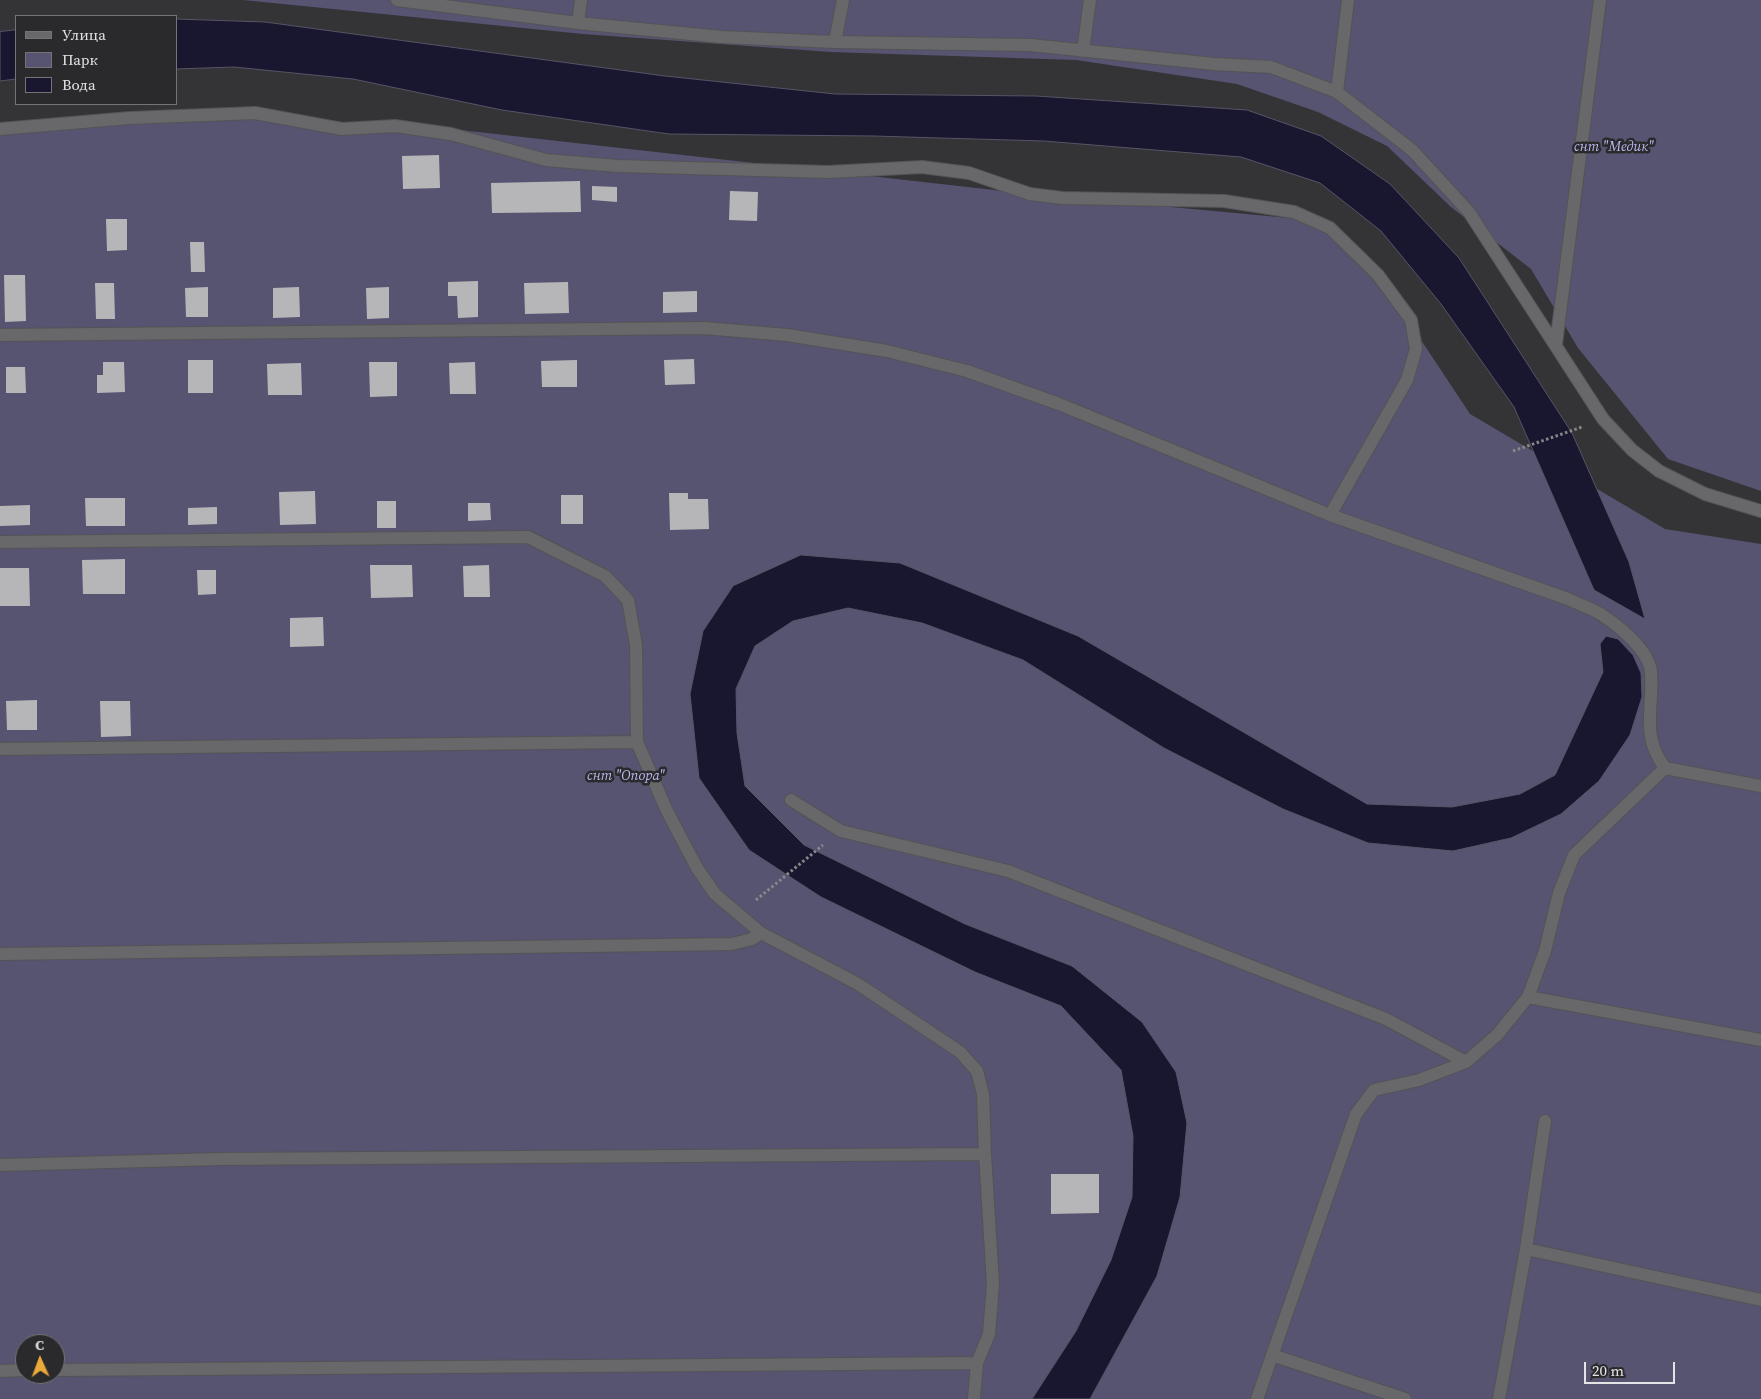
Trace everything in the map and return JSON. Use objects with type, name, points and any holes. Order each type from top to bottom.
[{"type":"street","points":[[398,0],[578,23],[722,37],[836,42],[1030,45],[1214,64],[1271,67],[1337,92],[1412,150],[1469,212],[1603,419],[1632,450],[1659,472],[1705,494],[1761,511]]},
{"type":"street","points":[[578,23],[581,0]]},
{"type":"street","points":[[836,42],[843,0]]},
{"type":"street","points":[[1083,51],[1090,0]]},
{"type":"street","points":[[1337,92],[1348,0]]},
{"type":"street","points":[[1556,344],[1600,0]]},
{"type":"street","points":[[0,129],[130,118],[255,113],[342,129],[395,126],[451,134],[546,160],[618,166],[828,172],[922,167],[969,173],[1030,194],[1062,198],[1224,201],[1294,212],[1330,228],[1378,275],[1411,320],[1416,348],[1407,380],[1330,515]]},
{"type":"street","points":[[0,335],[704,328],[787,335],[887,351],[966,371],[1058,404],[1330,515],[1568,599],[1599,613],[1641,650],[1651,671],[1650,738],[1656,756],[1665,768],[1761,786]]},
{"type":"street","points":[[0,542],[528,537],[605,576],[628,600],[636,645],[637,742],[667,811],[697,868],[715,894],[760,933],[858,984],[960,1052],[977,1071],[983,1094],[984,1154],[993,1284],[989,1334],[977,1363],[974,1399]]},
{"type":"street","points":[[0,748],[637,742]]},
{"type":"street","points":[[1257,1399],[1356,1114],[1374,1090],[1419,1080],[1466,1062],[1497,1035],[1528,996],[1545,951],[1559,893],[1574,855],[1665,768]]},
{"type":"street","points":[[792,800],[841,831],[1008,872],[1386,1019],[1466,1062]]},
{"type":"street","points":[[0,954],[732,944],[752,939],[760,933]]},
{"type":"street","points":[[1528,996],[1761,1040]]},
{"type":"street","points":[[1499,1399],[1526,1249],[1545,1121]]},
{"type":"street","points":[[0,1165],[220,1159],[984,1154]]},
{"type":"street","points":[[1526,1249],[1761,1300]]},
{"type":"street","points":[[1272,1355],[1405,1399]]},
{"type":"street","points":[[65,1370],[977,1363]]},
{"type":"street","points":[[0,1371],[15,1370]]},
{"type":"path","points":[[1513,452],[1575,430]]},
{"type":"path","points":[[756,900],[821,847]]},
{"type":"green space","name":"снт \"Медик\"","points":[[243,0],[1761,0],[1761,491],[1668,459],[1578,348],[1531,269],[1451,207],[1387,146],[1318,112],[1237,84],[1076,60],[831,52],[583,34]]},
{"type":"green space","name":"снт \"Опора\"","points":[[135,112],[451,129],[1030,194],[1311,220],[1378,275],[1470,414],[1665,529],[1761,544],[1761,1399],[0,1399],[0,125]]},
{"type":"water","points":[[178,19],[265,22],[665,76],[835,94],[1036,96],[1247,110],[1321,136],[1390,184],[1459,258],[1572,433],[1629,562],[1645,619],[1594,590],[1514,407],[1441,304],[1381,231],[1320,183],[1241,157],[1044,141],[873,136],[669,134],[502,110],[353,79],[234,67],[178,69]]},
{"type":"water","points":[[15,30],[15,79],[0,81],[0,32]]},
{"type":"water","points":[[801,555],[900,563],[1078,636],[1367,804],[1452,807],[1520,794],[1555,775],[1603,672],[1600,644],[1606,636],[1618,639],[1633,655],[1641,673],[1642,697],[1630,735],[1599,781],[1561,814],[1511,838],[1453,851],[1368,843],[1283,809],[1164,748],[1023,660],[922,623],[848,608],[793,621],[755,646],[736,689],[737,733],[745,786],[804,845],[965,924],[1072,966],[1142,1022],[1176,1072],[1187,1123],[1180,1197],[1157,1276],[1090,1399],[1032,1399],[1076,1331],[1111,1260],[1132,1197],[1133,1136],[1121,1070],[1061,1006],[975,972],[821,897],[749,850],[699,778],[690,694],[703,631],[733,586]]},
{"type":"building","points":[[439,155],[440,188],[403,189],[402,156]]},
{"type":"building","points":[[580,181],[581,212],[492,213],[491,183]]},
{"type":"building","points":[[592,186],[617,187],[617,202],[592,200]]},
{"type":"building","points":[[730,191],[758,192],[757,221],[729,220]]},
{"type":"building","points":[[106,219],[127,219],[127,250],[107,251]]},
{"type":"building","points":[[190,242],[204,242],[205,272],[191,272]]},
{"type":"building","points":[[4,275],[25,275],[26,321],[5,322]]},
{"type":"building","points":[[478,281],[478,317],[458,318],[457,296],[448,296],[448,282]]},
{"type":"building","points":[[568,282],[569,313],[525,314],[524,283]]},
{"type":"building","points":[[95,283],[114,283],[115,319],[96,319]]},
{"type":"building","points":[[208,287],[208,317],[186,317],[185,288]]},
{"type":"building","points":[[299,287],[300,317],[273,318],[273,288]]},
{"type":"building","points":[[389,287],[389,318],[367,319],[366,288]]},
{"type":"building","points":[[697,291],[697,312],[663,313],[663,292]]},
{"type":"building","points":[[694,359],[695,384],[665,385],[664,360]]},
{"type":"building","points":[[188,360],[213,360],[213,393],[188,393]]},
{"type":"building","points":[[577,360],[577,387],[542,387],[541,361]]},
{"type":"building","points":[[103,362],[124,362],[125,392],[97,393],[97,375],[103,375]]},
{"type":"building","points":[[369,362],[397,362],[397,396],[370,397]]},
{"type":"building","points":[[475,362],[476,394],[450,394],[449,363]]},
{"type":"building","points":[[301,363],[302,395],[268,395],[267,364]]},
{"type":"building","points":[[6,367],[25,367],[26,393],[6,393]]},
{"type":"building","points":[[315,491],[316,524],[280,525],[279,492]]},
{"type":"building","points":[[669,493],[688,493],[688,499],[708,499],[709,529],[670,530]]},
{"type":"building","points":[[561,495],[583,495],[583,524],[561,524]]},
{"type":"building","points":[[85,498],[125,498],[125,526],[86,526]]},
{"type":"building","points":[[377,501],[396,501],[396,528],[377,528]]},
{"type":"building","points":[[468,503],[490,503],[491,520],[468,521]]},
{"type":"building","points":[[30,505],[30,525],[0,526],[0,506]]},
{"type":"building","points":[[217,507],[217,524],[188,525],[188,508]]},
{"type":"building","points":[[125,559],[125,594],[83,594],[82,560]]},
{"type":"building","points":[[370,565],[412,565],[413,597],[371,598]]},
{"type":"building","points":[[489,565],[490,597],[464,597],[463,566]]},
{"type":"building","points":[[0,568],[29,568],[30,606],[0,606]]},
{"type":"building","points":[[197,570],[216,570],[216,594],[198,595]]},
{"type":"building","points":[[323,617],[324,646],[290,647],[290,618]]},
{"type":"building","points":[[37,700],[37,730],[7,730],[6,701]]},
{"type":"building","points":[[100,701],[130,701],[131,736],[101,737]]},
{"type":"building","points":[[1051,1174],[1099,1174],[1099,1213],[1051,1214]]}]
